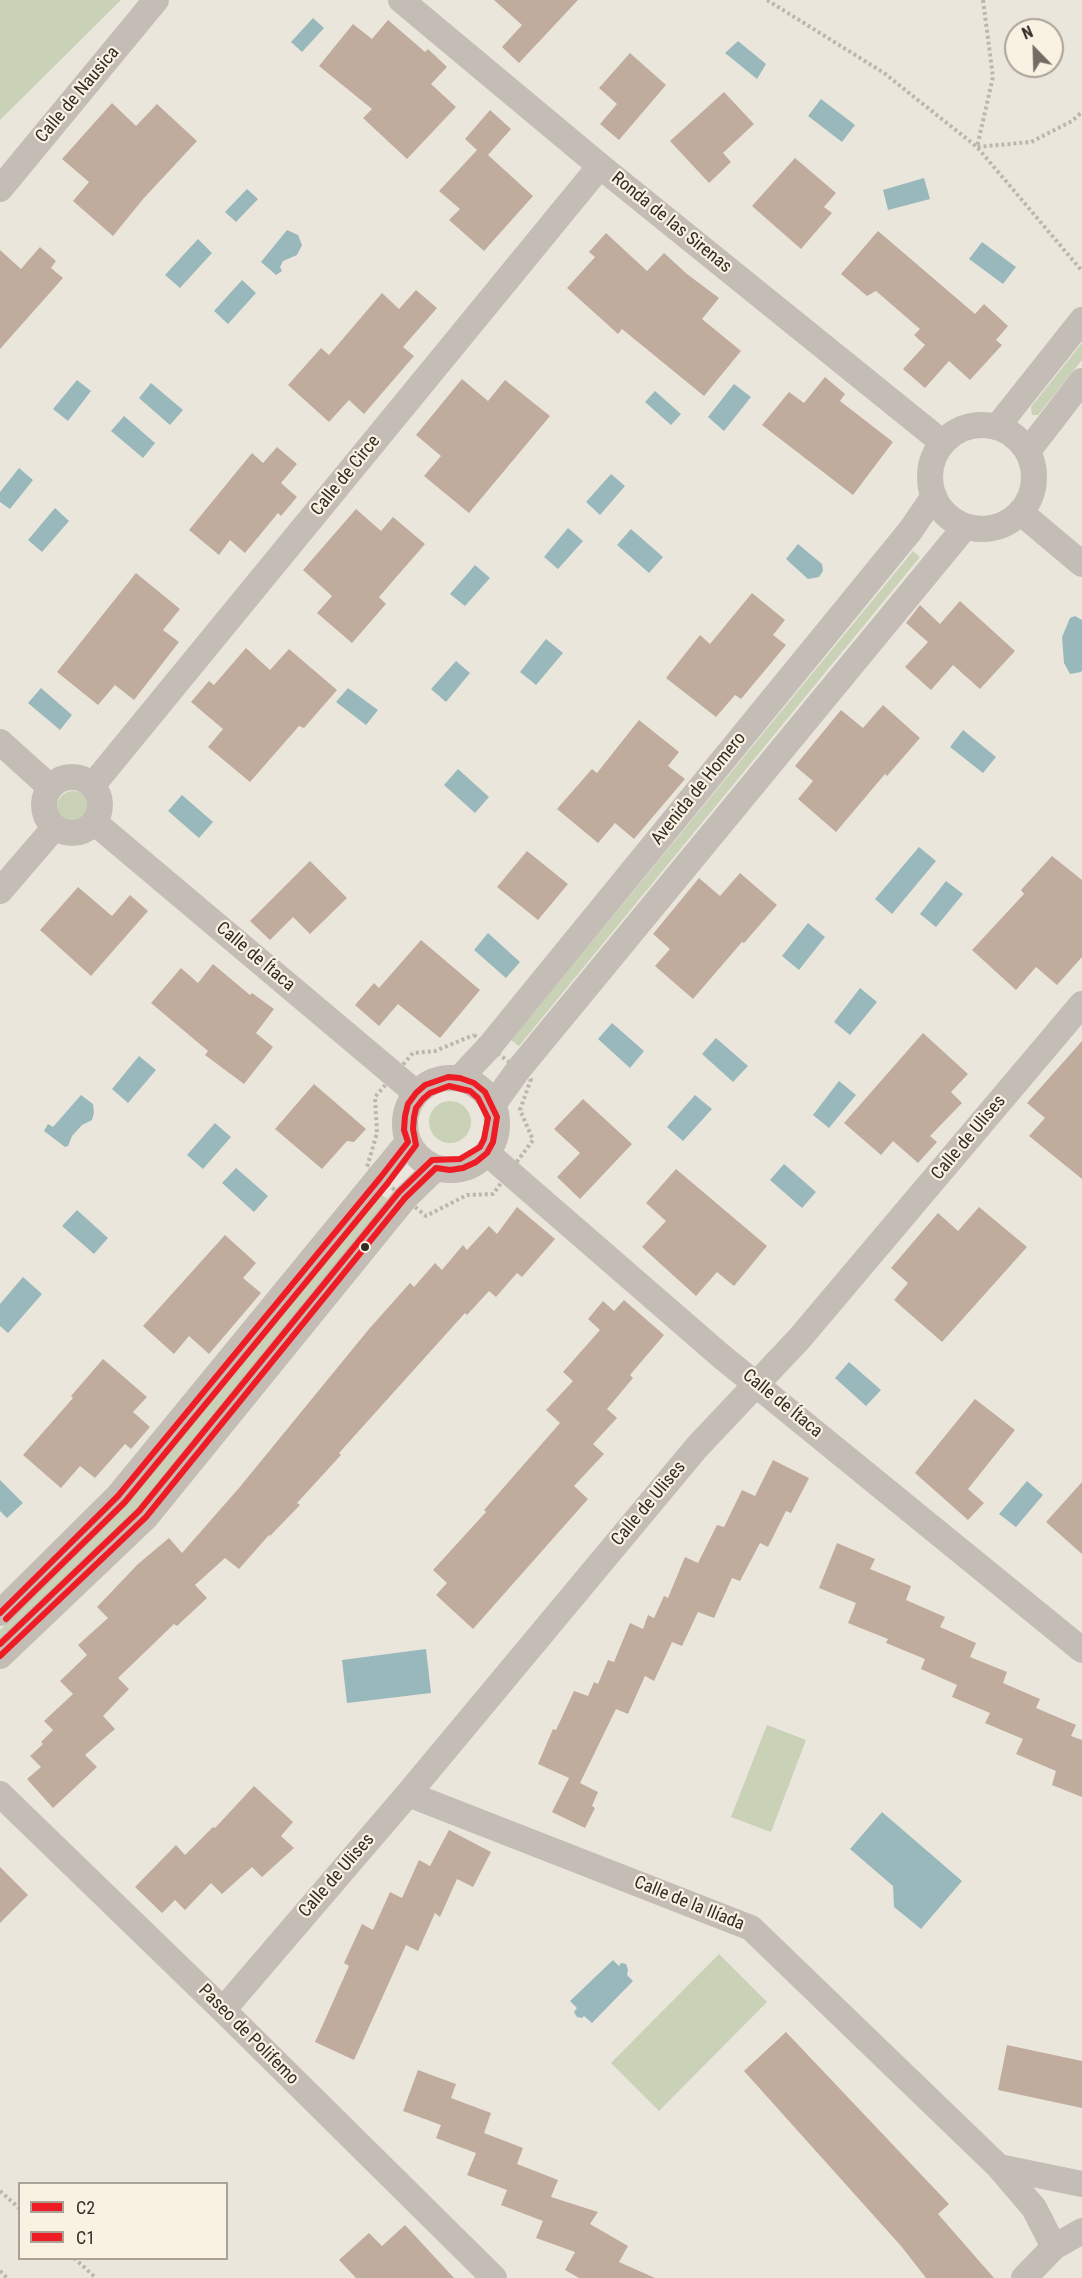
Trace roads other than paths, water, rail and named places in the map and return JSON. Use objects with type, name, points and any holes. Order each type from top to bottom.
[{"type":"street","name":"Calle de Nausica","points":[[0,189],[156,0]]},
{"type":"street","name":"Ronda de las Sirenas","points":[[401,0],[600,166],[943,443]]},
{"type":"street","name":"Calle de Circe","points":[[92,786],[600,166]]},
{"type":"street","points":[[997,427],[1082,320]]},
{"type":"street","points":[[1028,451],[1082,381]]},
{"type":"street","points":[[982,425],[997,427],[1020,440],[1028,451],[1034,466],[1034,483],[1029,499],[1009,522],[980,529],[965,526],[952,520],[941,509],[930,483],[930,468],[935,454],[954,433],[967,427],[982,425]]},
{"type":"street","name":"Avenida de Homero","points":[[460,1078],[489,1047],[903,540],[934,496]]},
{"type":"street","points":[[1020,512],[1082,564]]},
{"type":"street","points":[[493,1105],[518,1070],[965,526]]},
{"type":"street","points":[[0,742],[50,787]]},
{"type":"street","points":[[71,777],[86,781],[92,786],[99,799],[98,815],[94,822],[72,833],[55,827],[45,813],[44,804],[50,787],[63,778],[71,777]]},
{"type":"street","name":"Calle de Ítaca","points":[[94,822],[416,1093]]},
{"type":"street","points":[[0,891],[55,827]]},
{"type":"street","name":"Calle de Ulises","points":[[223,2010],[408,1794],[697,1447],[799,1339],[1082,1004]]},
{"type":"street","points":[[448,1077],[460,1078],[479,1088],[493,1105],[497,1117],[493,1142],[487,1153],[476,1162],[463,1168],[450,1170],[436,1168],[424,1162],[408,1142],[405,1116],[408,1104],[425,1085],[448,1077]]},
{"type":"street","points":[[0,1612],[118,1496],[408,1142]]},
{"type":"street","name":"Calle de Ítaca","points":[[487,1153],[721,1356],[1082,1650]]},
{"type":"street","points":[[0,1656],[146,1517],[405,1198],[436,1168]]},
{"type":"street","name":"Paseo de Polifemo","points":[[0,1794],[494,2278]]},
{"type":"street","name":"Calle de la Ilíada","points":[[408,1794],[751,1928],[999,2167],[1034,2208],[1054,2247]]},
{"type":"street","points":[[999,2167],[1082,2184]]},
{"type":"street","points":[[1024,2278],[1054,2247],[1082,2231]]},
{"type":"water","points":[[313,18],[324,28],[302,52],[291,42]]},
{"type":"water","points":[[738,41],[766,64],[757,79],[725,53]]},
{"type":"water","points":[[821,99],[855,125],[842,142],[808,116]]},
{"type":"water","points":[[924,178],[930,199],[888,210],[883,190]]},
{"type":"water","points":[[247,189],[258,199],[236,222],[225,212]]},
{"type":"water","points":[[287,230],[298,235],[302,245],[297,255],[283,261],[280,267],[282,271],[276,275],[261,262]]},
{"type":"water","points":[[198,239],[212,253],[180,288],[165,275]]},
{"type":"water","points":[[982,242],[1016,267],[1003,284],[969,259]]},
{"type":"water","points":[[242,280],[256,293],[228,324],[214,311]]},
{"type":"water","points":[[77,380],[91,391],[68,421],[53,409]]},
{"type":"water","points":[[151,383],[183,410],[170,425],[139,398]]},
{"type":"water","points":[[734,384],[751,397],[724,431],[708,417]]},
{"type":"water","points":[[655,391],[681,414],[671,425],[645,402]]},
{"type":"water","points":[[124,416],[155,443],[143,458],[111,431]]},
{"type":"water","points":[[19,468],[33,480],[10,509],[0,502],[0,492]]},
{"type":"water","points":[[611,474],[625,486],[600,515],[586,502]]},
{"type":"water","points":[[55,508],[69,521],[42,552],[28,540]]},
{"type":"water","points":[[568,528],[583,541],[558,569],[544,557]]},
{"type":"water","points":[[631,529],[663,557],[649,573],[617,545]]},
{"type":"water","points":[[798,544],[822,564],[823,571],[819,577],[808,579],[786,559]]},
{"type":"water","points":[[475,565],[490,578],[465,606],[450,594]]},
{"type":"water","points":[[1075,616],[1082,620],[1082,670],[1070,674],[1064,663],[1062,637],[1070,618]]},
{"type":"water","points":[[546,639],[563,653],[536,685],[520,672]]},
{"type":"water","points":[[456,661],[470,673],[446,702],[431,689]]},
{"type":"water","points":[[41,688],[72,715],[60,730],[28,703]]},
{"type":"water","points":[[348,688],[378,710],[366,725],[336,702]]},
{"type":"water","points":[[963,730],[996,757],[983,773],[950,747]]},
{"type":"water","points":[[458,769],[489,797],[475,813],[444,785]]},
{"type":"water","points":[[182,795],[213,822],[199,838],[168,811]]},
{"type":"water","points":[[919,847],[936,861],[892,914],[875,899]]},
{"type":"water","points":[[946,881],[963,894],[936,927],[920,914]]},
{"type":"water","points":[[808,923],[825,937],[799,970],[782,956]]},
{"type":"water","points":[[488,933],[520,962],[506,978],[474,950]]},
{"type":"water","points":[[860,988],[877,1002],[850,1035],[834,1022]]},
{"type":"water","points":[[612,1023],[644,1051],[630,1068],[598,1039]]},
{"type":"water","points":[[716,1038],[748,1066],[733,1082],[702,1054]]},
{"type":"water","points":[[139,1056],[156,1070],[128,1103],[112,1089]]},
{"type":"water","points":[[839,1081],[856,1095],[829,1128],[813,1115]]},
{"type":"water","points":[[81,1095],[93,1104],[92,1120],[82,1125],[65,1147],[44,1131],[48,1124],[53,1127]]},
{"type":"water","points":[[695,1095],[712,1109],[683,1141],[667,1127]]},
{"type":"water","points":[[215,1123],[231,1137],[203,1169],[187,1155]]},
{"type":"water","points":[[784,1164],[816,1192],[802,1208],[770,1180]]},
{"type":"water","points":[[236,1168],[268,1196],[254,1212],[222,1183]]},
{"type":"water","points":[[77,1210],[108,1238],[94,1254],[62,1226]]},
{"type":"water","points":[[23,1277],[42,1294],[8,1333],[0,1326],[0,1304]]},
{"type":"water","points":[[849,1362],[881,1390],[866,1406],[835,1378]]},
{"type":"water","points":[[0,1480],[23,1503],[7,1518],[0,1511]]},
{"type":"water","points":[[1027,1481],[1043,1495],[1016,1527],[999,1514]]},
{"type":"water","points":[[426,1649],[431,1693],[347,1703],[342,1660]]},
{"type":"water","points":[[882,1812],[962,1881],[921,1929],[894,1907],[893,1886],[850,1849]]},
{"type":"water","points":[[613,1960],[619,1966],[621,1963],[626,1964],[627,1975],[633,1981],[592,2023],[584,2016],[577,2017],[574,2012],[577,2008],[570,2001]]}]
